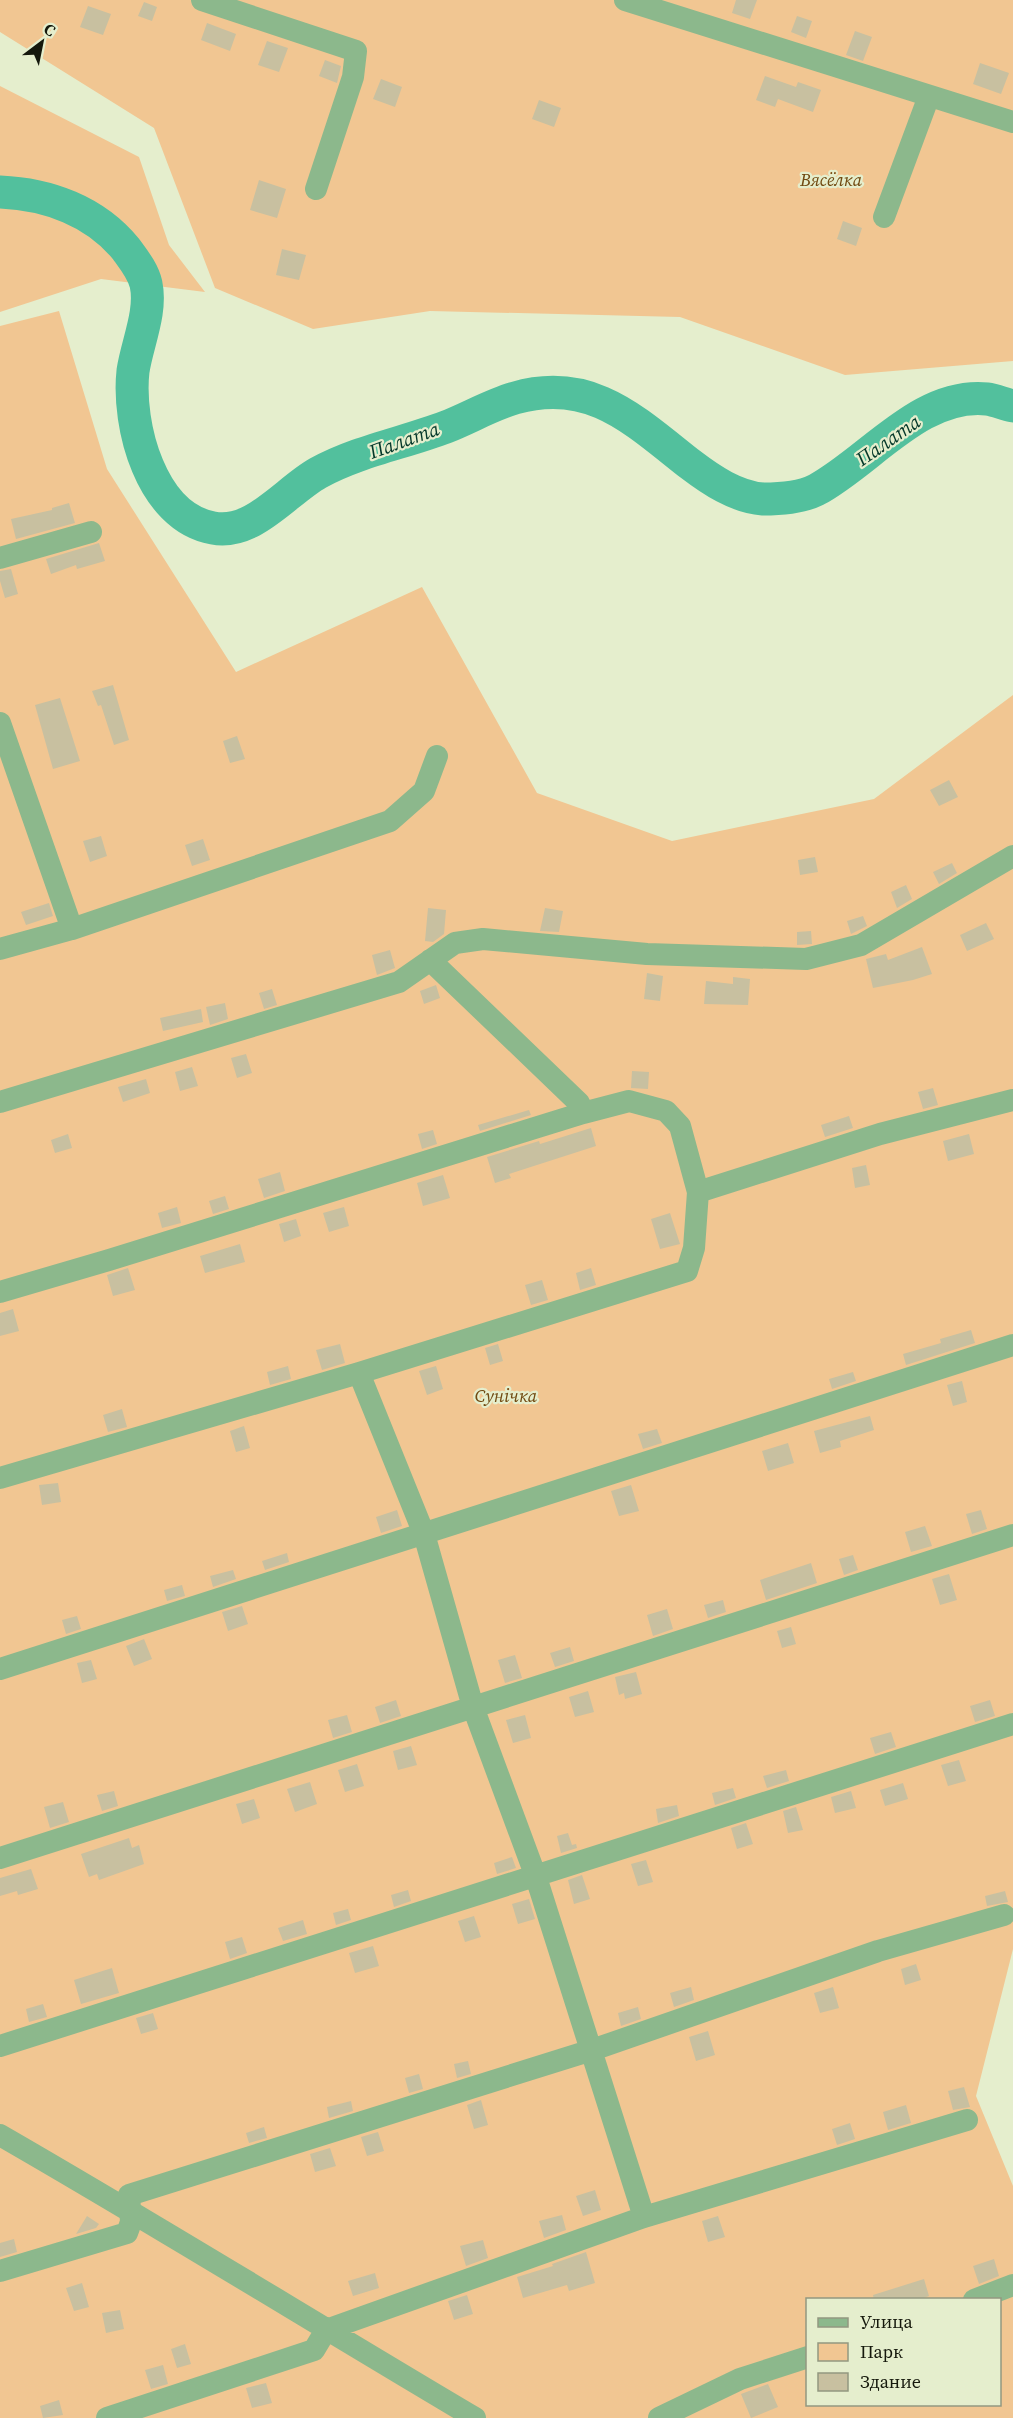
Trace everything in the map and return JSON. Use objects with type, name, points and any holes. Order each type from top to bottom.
[{"type":"street","points":[[202,0],[356,51],[354,76],[316,189]]},
{"type":"street","points":[[625,0],[1013,122]]},
{"type":"street","points":[[884,217],[929,96]]},
{"type":"street","points":[[0,558],[91,532]]},
{"type":"street","points":[[0,723],[72,929]]},
{"type":"street","points":[[0,949],[72,929],[390,821],[424,791],[437,756]]},
{"type":"street","points":[[0,1102],[399,981],[455,943],[483,939],[647,954],[806,959],[861,945],[1013,856]]},
{"type":"street","points":[[430,960],[579,1103],[583,1113]]},
{"type":"street","points":[[698,1192],[880,1134],[1013,1100]]},
{"type":"street","points":[[0,1292],[583,1113],[629,1101],[666,1112],[680,1126],[698,1192],[694,1248],[687,1270],[360,1373],[0,1478]]},
{"type":"street","points":[[0,1669],[1013,1345]]},
{"type":"street","points":[[360,1373],[424,1534],[473,1707],[536,1877],[644,2217]]},
{"type":"street","points":[[0,1858],[1013,1535]]},
{"type":"street","points":[[0,2046],[1013,1725]]},
{"type":"street","points":[[0,2271],[127,2233],[130,2222],[129,2195],[592,2050],[878,1951],[1004,1915]]},
{"type":"street","points":[[107,2418],[314,2350],[326,2330],[644,2217],[967,2120]]},
{"type":"street","points":[[0,2135],[129,2209],[475,2418]]},
{"type":"street","points":[[979,2298],[1013,2284]]},
{"type":"street","points":[[659,2418],[740,2379],[806,2357]]},
{"type":"green space","name":"Вясёлка","points":[[0,0],[1013,0],[1013,361],[845,375],[680,317],[430,311],[313,329],[215,288],[154,128],[0,32]]},
{"type":"green space","points":[[0,86],[139,157],[169,245],[205,292],[101,279],[0,312]]},
{"type":"green space","name":"Сунічка","points":[[59,311],[107,469],[236,672],[422,587],[537,793],[672,841],[874,799],[1013,695],[1013,1949],[976,2096],[1013,2186],[1013,2418],[0,2418],[0,326]]},
{"type":"building","points":[[736,0],[757,0],[750,19],[732,13]]},
{"type":"building","points":[[144,2],[157,7],[152,21],[138,16]]},
{"type":"building","points":[[88,6],[111,14],[103,35],[80,27]]},
{"type":"building","points":[[797,16],[812,21],[806,38],[791,32]]},
{"type":"building","points":[[207,23],[236,34],[230,51],[201,40]]},
{"type":"building","points":[[855,31],[872,37],[863,61],[846,55]]},
{"type":"building","points":[[267,41],[288,48],[279,72],[258,65]]},
{"type":"building","points":[[325,60],[341,66],[337,83],[319,76]]},
{"type":"building","points":[[980,63],[1009,73],[1001,94],[973,84]]},
{"type":"building","points":[[765,76],[796,87],[798,82],[821,90],[813,112],[778,99],[775,107],[756,100]]},
{"type":"building","points":[[381,79],[402,87],[395,107],[373,99]]},
{"type":"building","points":[[539,100],[561,108],[554,127],[532,119]]},
{"type":"building","points":[[259,180],[286,189],[277,218],[250,210]]},
{"type":"building","points":[[843,221],[862,228],[856,246],[837,239]]},
{"type":"building","points":[[282,249],[306,255],[299,280],[276,275]]},
{"type":"building","points":[[69,503],[75,523],[16,539],[11,519],[52,510],[52,508]]},
{"type":"building","points":[[99,543],[105,561],[77,569],[76,565],[51,574],[46,559]]},
{"type":"building","points":[[11,569],[18,594],[5,598],[0,581],[0,571]]},
{"type":"building","points":[[113,685],[129,740],[114,745],[101,705],[98,706],[92,691]]},
{"type":"building","points":[[60,698],[80,761],[53,769],[35,705]]},
{"type":"building","points":[[237,736],[245,759],[230,763],[223,741]]},
{"type":"building","points":[[949,780],[958,797],[939,806],[930,790]]},
{"type":"building","points":[[101,836],[107,856],[90,862],[83,841]]},
{"type":"building","points":[[203,839],[210,860],[192,866],[185,845]]},
{"type":"building","points":[[815,857],[818,872],[800,875],[798,860]]},
{"type":"building","points":[[952,863],[957,873],[939,884],[933,872]]},
{"type":"building","points":[[906,885],[912,899],[897,908],[891,892]]},
{"type":"building","points":[[49,903],[53,916],[26,925],[21,912]]},
{"type":"building","points":[[428,908],[446,910],[444,934],[433,942],[425,941]]},
{"type":"building","points":[[545,908],[563,911],[559,932],[540,931]]},
{"type":"building","points":[[863,916],[867,926],[851,934],[847,921]]},
{"type":"building","points":[[986,923],[994,939],[967,951],[960,935]]},
{"type":"building","points":[[811,931],[812,944],[797,945],[797,932]]},
{"type":"building","points":[[922,947],[932,974],[873,988],[866,959],[886,954],[888,960]]},
{"type":"building","points":[[390,950],[395,968],[377,975],[372,955]]},
{"type":"building","points":[[647,973],[663,976],[660,1001],[644,999]]},
{"type":"building","points":[[733,977],[750,979],[748,1005],[704,1004],[706,981],[733,984]]},
{"type":"building","points":[[436,985],[440,998],[424,1004],[420,991]]},
{"type":"building","points":[[272,989],[277,1005],[264,1009],[259,993]]},
{"type":"building","points":[[225,1003],[228,1019],[210,1025],[206,1007]]},
{"type":"building","points":[[201,1009],[203,1022],[163,1031],[160,1018]]},
{"type":"building","points":[[246,1054],[252,1073],[237,1078],[231,1058]]},
{"type":"building","points":[[192,1067],[198,1086],[180,1091],[175,1072]]},
{"type":"building","points":[[632,1071],[649,1072],[648,1089],[631,1088]]},
{"type":"building","points":[[146,1079],[150,1093],[123,1102],[118,1087]]},
{"type":"building","points":[[933,1088],[938,1105],[923,1109],[918,1092]]},
{"type":"building","points":[[529,1110],[531,1115],[480,1131],[478,1125]]},
{"type":"building","points":[[849,1116],[853,1128],[825,1137],[821,1125]]},
{"type":"building","points":[[591,1128],[596,1146],[509,1174],[511,1178],[495,1183],[487,1157]]},
{"type":"building","points":[[433,1130],[437,1144],[422,1149],[418,1134]]},
{"type":"building","points":[[68,1134],[72,1148],[55,1153],[51,1140]]},
{"type":"building","points":[[969,1134],[974,1154],[948,1161],[943,1141]]},
{"type":"building","points":[[866,1165],[870,1185],[855,1188],[852,1168]]},
{"type":"building","points":[[280,1172],[285,1191],[264,1198],[258,1179]]},
{"type":"building","points":[[443,1175],[450,1198],[423,1206],[417,1183]]},
{"type":"building","points":[[225,1196],[229,1209],[213,1214],[209,1201]]},
{"type":"building","points":[[177,1207],[181,1223],[162,1228],[158,1213]]},
{"type":"building","points":[[344,1207],[349,1226],[329,1232],[323,1213]]},
{"type":"building","points":[[670,1213],[680,1244],[660,1249],[651,1219]]},
{"type":"building","points":[[296,1219],[301,1236],[284,1242],[279,1224]]},
{"type":"building","points":[[240,1244],[245,1262],[205,1273],[200,1256]]},
{"type":"building","points":[[128,1268],[135,1290],[113,1296],[107,1275]]},
{"type":"building","points":[[591,1268],[596,1285],[580,1290],[576,1273]]},
{"type":"building","points":[[542,1280],[548,1300],[531,1305],[525,1285]]},
{"type":"building","points":[[13,1309],[19,1331],[0,1336],[0,1313]]},
{"type":"building","points":[[971,1330],[975,1343],[906,1365],[903,1354],[941,1343],[940,1339]]},
{"type":"building","points":[[340,1344],[345,1363],[322,1370],[316,1350]]},
{"type":"building","points":[[498,1344],[503,1361],[490,1365],[485,1348]]},
{"type":"building","points":[[288,1366],[291,1379],[270,1385],[267,1372]]},
{"type":"building","points":[[436,1366],[443,1389],[427,1395],[419,1371]]},
{"type":"building","points":[[853,1372],[856,1381],[832,1389],[829,1379]]},
{"type":"building","points":[[962,1381],[967,1402],[953,1406],[947,1385]]},
{"type":"building","points":[[122,1409],[127,1427],[108,1432],[103,1415]]},
{"type":"building","points":[[870,1416],[874,1430],[840,1441],[841,1447],[820,1453],[814,1431]]},
{"type":"building","points":[[244,1426],[250,1448],[236,1452],[230,1431]]},
{"type":"building","points":[[657,1429],[662,1443],[643,1449],[638,1434]]},
{"type":"building","points":[[788,1443],[794,1463],[768,1471],[762,1451]]},
{"type":"building","points":[[58,1483],[61,1502],[42,1505],[39,1485]]},
{"type":"building","points":[[631,1485],[639,1511],[619,1516],[611,1491]]},
{"type":"building","points":[[397,1510],[402,1526],[381,1533],[376,1517]]},
{"type":"building","points":[[981,1510],[987,1529],[972,1534],[966,1514]]},
{"type":"building","points":[[925,1526],[932,1546],[911,1552],[905,1532]]},
{"type":"building","points":[[287,1553],[289,1562],[265,1570],[262,1561]]},
{"type":"building","points":[[853,1555],[858,1570],[844,1575],[839,1559]]},
{"type":"building","points":[[811,1563],[817,1583],[766,1600],[760,1580]]},
{"type":"building","points":[[233,1570],[236,1579],[213,1587],[210,1576]]},
{"type":"building","points":[[949,1574],[957,1600],[940,1605],[932,1579]]},
{"type":"building","points":[[182,1585],[185,1596],[167,1601],[164,1590]]},
{"type":"building","points":[[723,1600],[726,1612],[708,1618],[704,1605]]},
{"type":"building","points":[[242,1606],[248,1624],[228,1631],[222,1612]]},
{"type":"building","points":[[667,1609],[673,1629],[653,1636],[647,1615]]},
{"type":"building","points":[[77,1616],[81,1629],[66,1634],[62,1620]]},
{"type":"building","points":[[791,1627],[796,1644],[782,1648],[777,1631]]},
{"type":"building","points":[[144,1639],[152,1659],[134,1666],[126,1646]]},
{"type":"building","points":[[570,1647],[574,1661],[555,1667],[550,1653]]},
{"type":"building","points":[[515,1655],[522,1678],[505,1683],[498,1660]]},
{"type":"building","points":[[91,1660],[97,1679],[82,1683],[77,1663]]},
{"type":"building","points":[[636,1672],[642,1694],[625,1699],[624,1693],[619,1695],[615,1677]]},
{"type":"building","points":[[588,1691],[594,1712],[575,1717],[569,1697]]},
{"type":"building","points":[[396,1700],[401,1716],[380,1723],[375,1707]]},
{"type":"building","points":[[990,1700],[995,1716],[975,1722],[970,1706]]},
{"type":"building","points":[[347,1715],[352,1732],[333,1738],[328,1720]]},
{"type":"building","points":[[525,1715],[531,1738],[513,1743],[506,1720]]},
{"type":"building","points":[[891,1732],[896,1747],[875,1754],[870,1738]]},
{"type":"building","points":[[411,1746],[417,1765],[398,1770],[393,1751]]},
{"type":"building","points":[[959,1760],[966,1781],[948,1786],[941,1765]]},
{"type":"building","points":[[357,1764],[364,1786],[345,1792],[338,1770]]},
{"type":"building","points":[[786,1770],[789,1781],[767,1788],[763,1776]]},
{"type":"building","points":[[310,1782],[317,1804],[295,1812],[287,1789]]},
{"type":"building","points":[[903,1783],[908,1799],[885,1806],[880,1790]]},
{"type":"building","points":[[733,1788],[736,1798],[715,1805],[712,1793]]},
{"type":"building","points":[[114,1791],[118,1806],[102,1811],[97,1795]]},
{"type":"building","points":[[851,1791],[856,1808],[835,1813],[831,1797]]},
{"type":"building","points":[[254,1799],[260,1818],[242,1824],[236,1804]]},
{"type":"building","points":[[63,1802],[69,1822],[50,1828],[44,1807]]},
{"type":"building","points":[[677,1805],[679,1816],[658,1823],[656,1809]]},
{"type":"building","points":[[796,1807],[803,1830],[788,1833],[783,1811]]},
{"type":"building","points":[[746,1823],[753,1844],[737,1849],[731,1828]]},
{"type":"building","points":[[568,1833],[572,1845],[576,1844],[577,1848],[561,1853],[557,1836]]},
{"type":"building","points":[[129,1838],[132,1848],[139,1845],[144,1864],[99,1880],[97,1874],[89,1877],[81,1854]]},
{"type":"building","points":[[512,1857],[516,1868],[497,1874],[494,1863]]},
{"type":"building","points":[[646,1860],[653,1882],[638,1886],[631,1864]]},
{"type":"building","points":[[31,1869],[38,1889],[18,1895],[17,1891],[0,1896],[0,1878]]},
{"type":"building","points":[[582,1875],[590,1899],[574,1904],[568,1880]]},
{"type":"building","points":[[408,1890],[411,1901],[394,1907],[391,1895]]},
{"type":"building","points":[[1005,1891],[1008,1902],[987,1906],[985,1896]]},
{"type":"building","points":[[529,1899],[535,1919],[518,1924],[512,1904]]},
{"type":"building","points":[[348,1909],[351,1920],[336,1925],[333,1913]]},
{"type":"building","points":[[474,1916],[481,1937],[465,1942],[458,1921]]},
{"type":"building","points":[[303,1920],[307,1934],[283,1941],[278,1928]]},
{"type":"building","points":[[242,1937],[247,1953],[230,1959],[225,1942]]},
{"type":"building","points":[[373,1946],[379,1966],[355,1973],[349,1953]]},
{"type":"building","points":[[916,1964],[921,1980],[905,1985],[901,1969]]},
{"type":"building","points":[[112,1968],[119,1993],[81,2004],[74,1980]]},
{"type":"building","points":[[691,1987],[694,2000],[674,2007],[670,1993]]},
{"type":"building","points":[[833,1987],[839,2008],[820,2013],[814,1993]]},
{"type":"building","points":[[43,2004],[47,2017],[29,2022],[26,2009]]},
{"type":"building","points":[[638,2007],[641,2019],[621,2026],[618,2013]]},
{"type":"building","points":[[153,2013],[158,2029],[141,2034],[136,2018]]},
{"type":"building","points":[[708,2031],[715,2055],[696,2061],[689,2037]]},
{"type":"building","points":[[468,2061],[471,2074],[457,2078],[454,2064]]},
{"type":"building","points":[[419,2074],[423,2089],[409,2093],[405,2078]]},
{"type":"building","points":[[964,2087],[970,2107],[953,2110],[948,2091]]},
{"type":"building","points":[[481,2100],[488,2125],[474,2129],[467,2105]]},
{"type":"building","points":[[351,2101],[353,2111],[329,2118],[327,2107]]},
{"type":"building","points":[[906,2105],[911,2123],[888,2130],[883,2112]]},
{"type":"building","points":[[850,2123],[855,2139],[837,2145],[832,2129]]},
{"type":"building","points":[[264,2127],[267,2138],[249,2143],[246,2133]]},
{"type":"building","points":[[378,2132],[384,2151],[367,2156],[361,2137]]},
{"type":"building","points":[[330,2148],[336,2166],[315,2172],[310,2154]]},
{"type":"building","points":[[595,2190],[601,2210],[583,2216],[576,2196]]},
{"type":"building","points":[[562,2215],[566,2230],[544,2238],[539,2221]]},
{"type":"building","points":[[87,2216],[99,2224],[96,2228],[76,2234]]},
{"type":"building","points":[[718,2216],[725,2237],[708,2242],[702,2221]]},
{"type":"building","points":[[14,2239],[17,2252],[0,2257],[0,2243]]},
{"type":"building","points":[[483,2240],[488,2258],[466,2266],[460,2246]]},
{"type":"building","points":[[586,2252],[595,2283],[569,2291],[567,2285],[523,2298],[517,2277],[553,2266],[552,2264]]},
{"type":"building","points":[[994,2259],[999,2276],[979,2284],[973,2266]]},
{"type":"building","points":[[375,2273],[379,2288],[353,2296],[348,2281]]},
{"type":"building","points":[[924,2279],[929,2296],[924,2298],[874,2298],[873,2295]]},
{"type":"building","points":[[82,2283],[89,2307],[74,2311],[66,2288]]},
{"type":"building","points":[[467,2295],[473,2314],[454,2320],[448,2301]]},
{"type":"building","points":[[120,2310],[124,2329],[106,2333],[102,2313]]},
{"type":"building","points":[[185,2344],[191,2364],[177,2368],[171,2349]]},
{"type":"building","points":[[163,2365],[168,2384],[151,2389],[145,2370]]},
{"type":"building","points":[[266,2383],[272,2403],[252,2408],[246,2388]]},
{"type":"building","points":[[768,2384],[778,2407],[751,2418],[741,2394]]},
{"type":"building","points":[[59,2400],[63,2415],[43,2418],[40,2406]]},
{"type":"waterway","name":"Палата","points":[[0,192],[36,196],[85,215],[114,236],[138,266],[145,279],[147,295],[146,317],[133,371],[134,417],[139,442],[159,488],[174,506],[192,520],[213,528],[228,529],[255,519],[306,481],[333,465],[430,433],[506,401],[542,393],[567,393],[589,398],[610,407],[650,432],[715,482],[743,495],[763,499],[797,496],[816,490],[836,478],[896,431],[939,406],[963,400],[987,399],[1013,406]]}]
